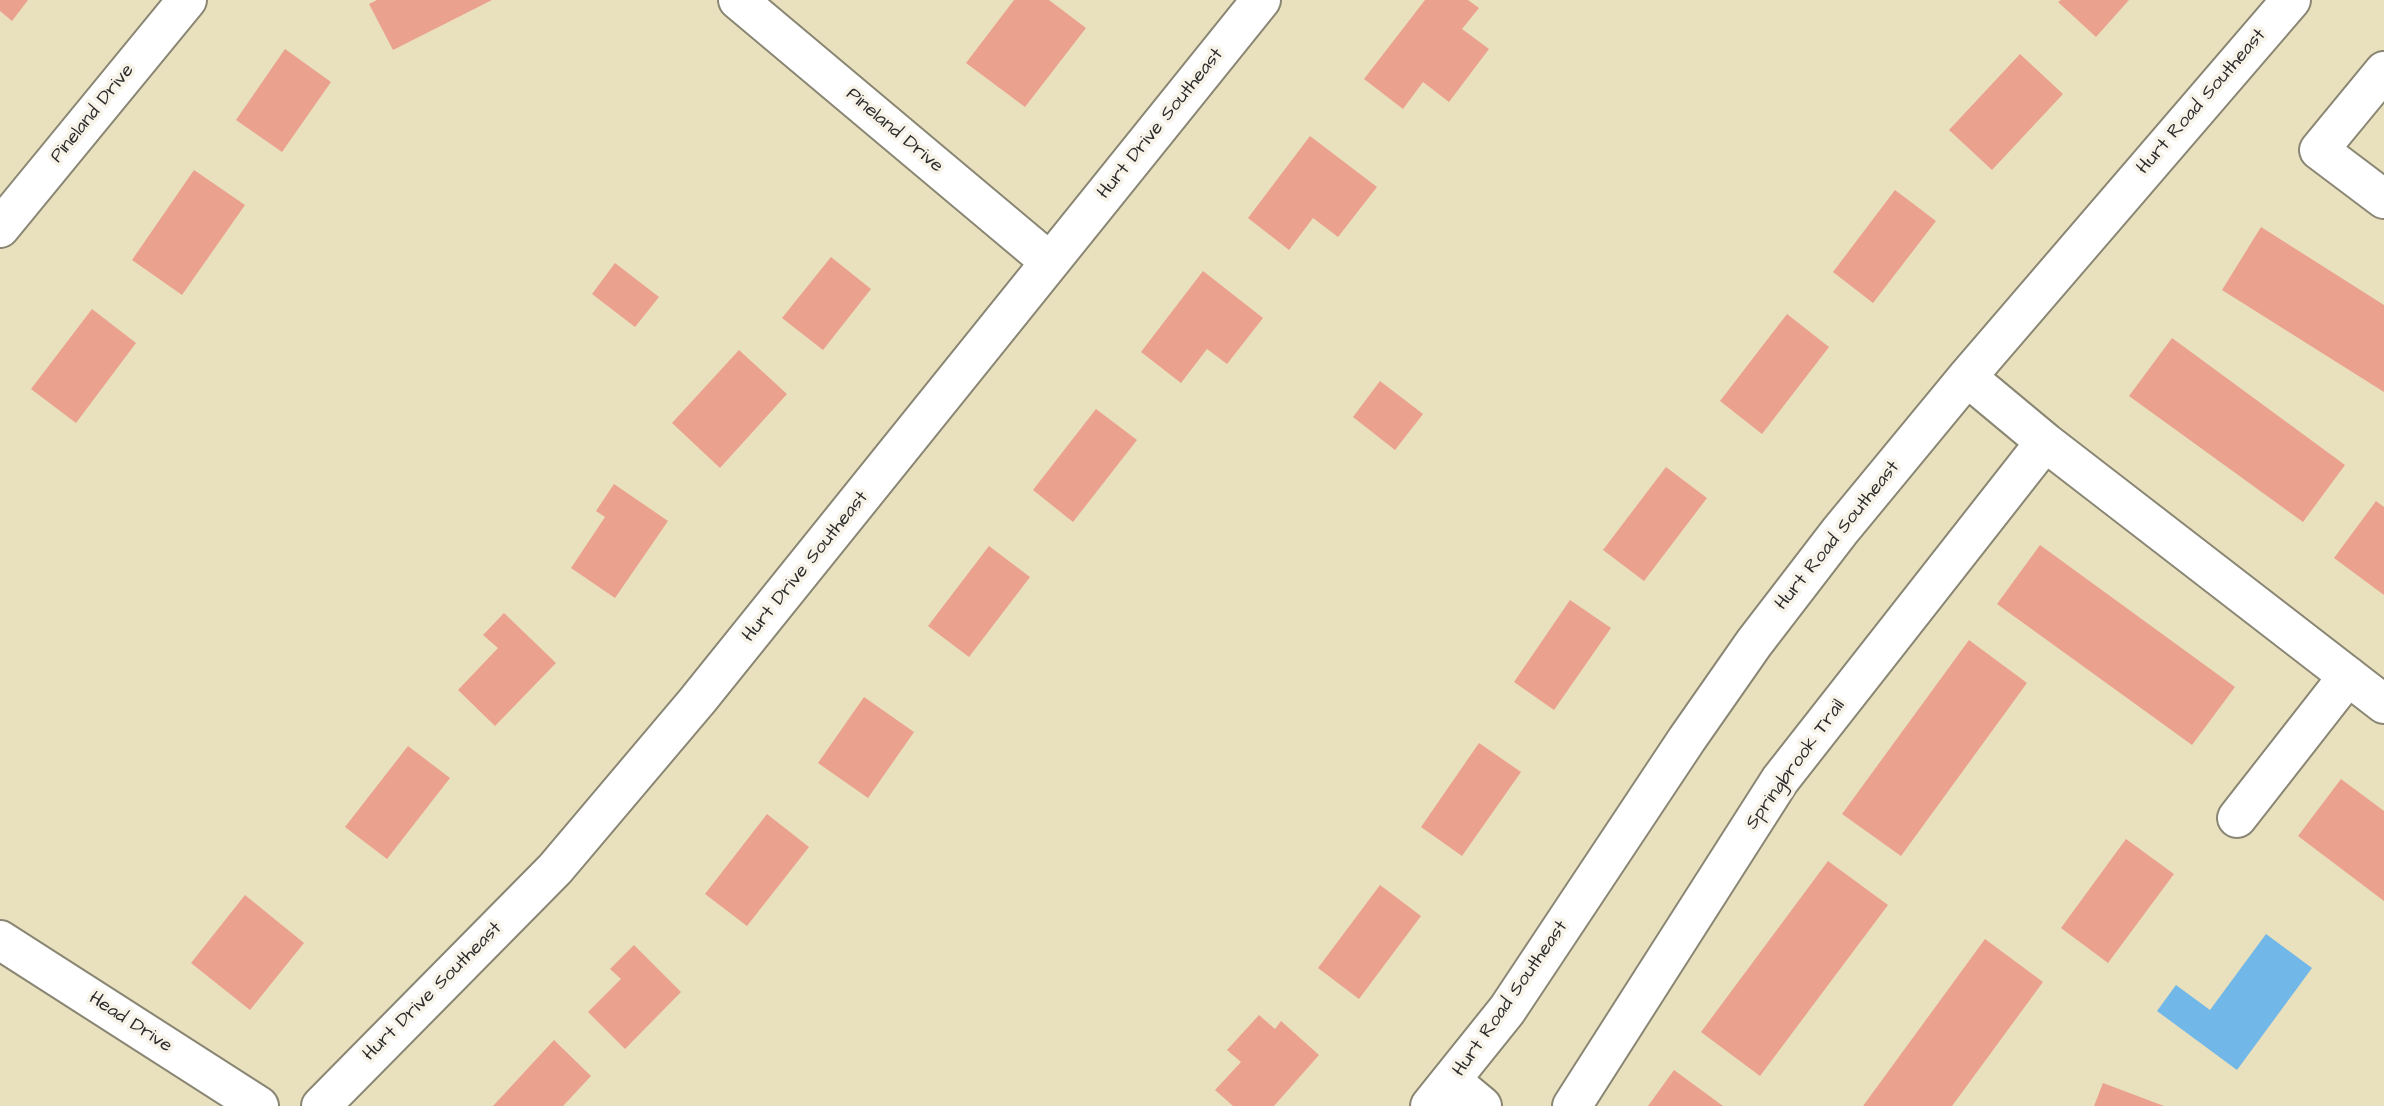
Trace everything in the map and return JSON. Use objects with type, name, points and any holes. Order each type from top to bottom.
[{"type":"street","name":"Pineland Drive","points":[[0,228],[187,0]]},
{"type":"street","name":"Pineland Drive","points":[[738,0],[1050,262]]},
{"type":"street","name":"Hurt Drive Southeast","points":[[321,1106],[555,869],[697,701],[1261,0]]},
{"type":"street","name":"Hurt Road Southeast","points":[[1441,1093],[1507,1010],[1754,643],[1839,531],[1967,377],[2291,0]]},
{"type":"street","points":[[2384,71],[2319,150],[2384,199]]},
{"type":"street","points":[[1967,377],[2045,442],[2384,704]]},
{"type":"street","name":"Springbrook Trail","points":[[1572,1106],[1780,780],[2045,442]]},
{"type":"street","points":[[2237,818],[2348,676]]},
{"type":"street","name":"Head Drive","points":[[0,940],[259,1106]]},
{"type":"street","points":[[1441,1093],[1482,1106]]},
{"type":"water","points":[[2266,934],[2312,968],[2237,1070],[2157,1011],[2176,985],[2210,1010]]},
{"type":"building","points":[[0,0],[28,0],[12,21],[0,11]]},
{"type":"building","points":[[377,0],[492,0],[393,50],[369,4]]},
{"type":"building","points":[[1014,0],[1049,0],[1086,28],[1025,107],[966,63]]},
{"type":"building","points":[[1425,0],[1468,0],[1479,8],[1462,29],[1489,49],[1449,102],[1423,82],[1403,109],[1364,79]]},
{"type":"building","points":[[2129,0],[2096,37],[2058,2]]},
{"type":"building","points":[[285,49],[331,82],[282,152],[236,120]]},
{"type":"building","points":[[2020,54],[2063,94],[1992,170],[1949,130]]},
{"type":"building","points":[[1310,136],[1377,187],[1338,237],[1313,218],[1289,250],[1248,218]]},
{"type":"building","points":[[194,170],[245,205],[182,295],[132,260]]},
{"type":"building","points":[[1895,190],[1936,221],[1873,303],[1833,272]]},
{"type":"building","points":[[2261,227],[2384,305],[2384,392],[2222,290]]},
{"type":"building","points":[[831,257],[871,289],[823,350],[782,318]]},
{"type":"building","points":[[615,263],[659,297],[635,327],[592,294]]},
{"type":"building","points":[[1203,271],[1263,318],[1227,364],[1207,349],[1181,383],[1141,352]]},
{"type":"building","points":[[92,309],[136,343],[76,423],[31,389]]},
{"type":"building","points":[[1787,314],[1829,347],[1762,434],[1720,401]]},
{"type":"building","points":[[2172,338],[2345,465],[2303,522],[2129,396]]},
{"type":"building","points":[[739,350],[787,394],[720,468],[672,423]]},
{"type":"building","points":[[1380,381],[1423,414],[1395,450],[1353,417]]},
{"type":"building","points":[[1096,409],[1137,440],[1073,522],[1033,490]]},
{"type":"building","points":[[1666,467],[1707,498],[1644,581],[1603,550]]},
{"type":"building","points":[[614,484],[668,521],[615,598],[571,568],[605,517],[596,511]]},
{"type":"building","points":[[2376,501],[2384,507],[2384,595],[2334,558]]},
{"type":"building","points":[[2040,545],[2235,687],[2192,745],[1997,604]]},
{"type":"building","points":[[989,546],[1030,577],[969,657],[928,626]]},
{"type":"building","points":[[1570,600],[1611,628],[1554,710],[1514,682]]},
{"type":"building","points":[[504,613],[556,663],[495,726],[458,690],[498,648],[483,635]]},
{"type":"building","points":[[1969,640],[2027,683],[1901,856],[1842,814]]},
{"type":"building","points":[[864,697],[914,732],[868,798],[818,763]]},
{"type":"building","points":[[1479,743],[1521,772],[1462,856],[1421,827]]},
{"type":"building","points":[[408,746],[450,778],[387,859],[345,827]]},
{"type":"building","points":[[2341,779],[2384,811],[2384,901],[2298,836]]},
{"type":"building","points":[[767,814],[809,847],[747,926],[705,894]]},
{"type":"building","points":[[2126,839],[2174,874],[2108,963],[2061,928]]},
{"type":"building","points":[[1828,861],[1888,905],[1760,1076],[1701,1032]]},
{"type":"building","points":[[1380,885],[1421,916],[1359,999],[1318,968]]},
{"type":"building","points":[[245,895],[304,943],[250,1010],[191,963]]},
{"type":"building","points":[[1985,939],[2043,982],[1952,1106],[1863,1106]]},
{"type":"building","points":[[634,945],[681,992],[625,1049],[588,1012],[621,979],[610,969]]},
{"type":"building","points":[[1259,1015],[1275,1029],[1281,1021],[1319,1055],[1274,1106],[1233,1106],[1215,1090],[1241,1062],[1227,1050]]},
{"type":"building","points":[[554,1040],[591,1076],[563,1106],[493,1106]]},
{"type":"building","points":[[1674,1070],[1723,1106],[1648,1106]]},
{"type":"building","points":[[2103,1083],[2164,1106],[2094,1106]]}]
